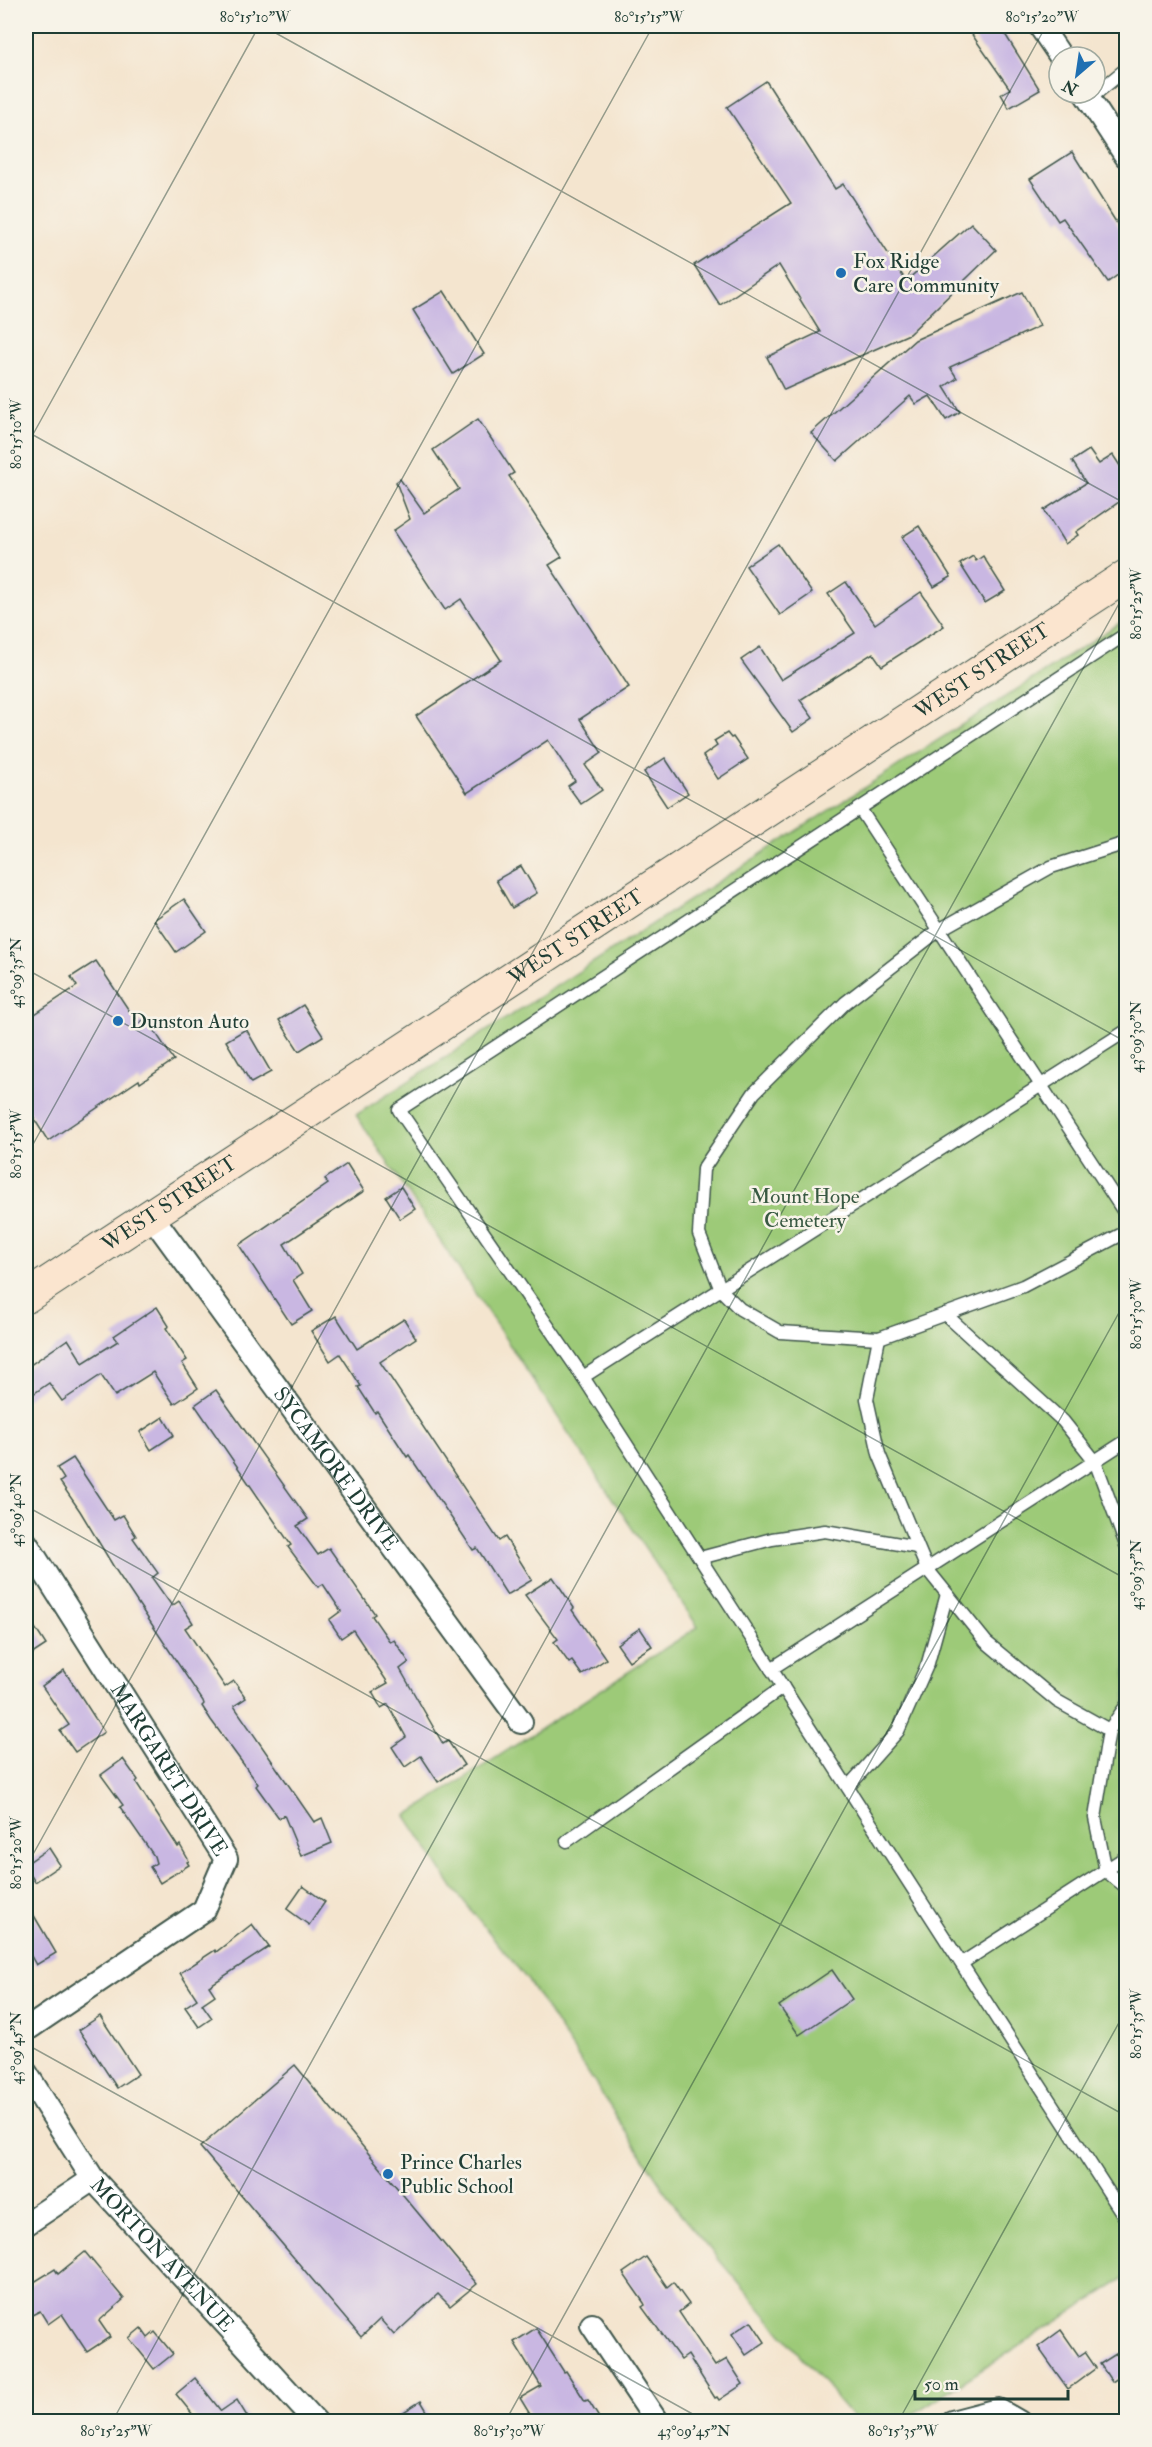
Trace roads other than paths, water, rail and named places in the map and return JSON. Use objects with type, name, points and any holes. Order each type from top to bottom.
[{"type":"main road","name":"WEST STREET","points":[[26,1296],[1126,576]]},
{"type":"street","points":[[1040,26],[1053,45]]},
{"type":"street","points":[[1093,105],[1126,156]]},
{"type":"street","name":"SYCAMORE DRIVE","points":[[151,1215],[521,1722]]},
{"type":"street","name":"MARGARET DRIVE","points":[[26,1543],[226,1859],[204,1910],[26,2030]]},
{"type":"street","name":"MORTON AVENUE","points":[[26,2073],[93,2179],[316,2421]]},
{"type":"street","points":[[26,2224],[93,2179]]},
{"type":"street","points":[[592,2325],[657,2421]]},
{"type":"street","points":[[952,2421],[998,2410],[1019,2421]]},
{"type":"lane","points":[[1107,82],[1126,69]]},
{"type":"lane","points":[[1126,634],[399,1110],[583,1377],[1126,2219]]},
{"type":"lane","points":[[860,809],[1126,1215]]},
{"type":"lane","points":[[1126,843],[1051,867],[939,930],[844,1004],[754,1093],[703,1168],[699,1234],[721,1290],[740,1309],[780,1332],[879,1338],[1023,1286],[1126,1232]]},
{"type":"lane","points":[[583,1377],[1126,1031]]},
{"type":"lane","points":[[945,1314],[1063,1421],[1095,1461],[1126,1545]]},
{"type":"lane","points":[[879,1338],[867,1399],[879,1454],[927,1569],[986,1642],[1057,1701],[1109,1730]]},
{"type":"lane","points":[[771,1669],[1126,1441]]},
{"type":"lane","points":[[700,1558],[772,1539],[825,1531],[917,1547]]},
{"type":"lane","points":[[848,1787],[898,1731],[928,1663],[947,1594]]},
{"type":"lane","points":[[567,1841],[783,1687]]},
{"type":"lane","points":[[1126,1706],[1109,1730],[1095,1818],[1106,1871],[1126,1887]]},
{"type":"lane","points":[[962,1963],[1126,1857]]},
{"type":"place","name":"Fox Ridge Care Community","points":[[841,273]]},
{"type":"place","name":"Dunston Auto","points":[[118,1021]]},
{"type":"place","name":"Prince Charles Public School","points":[[388,2174]]},
{"type":"park label","name":"Mount Hope Cemetery","points":[[805,1208]]}]
